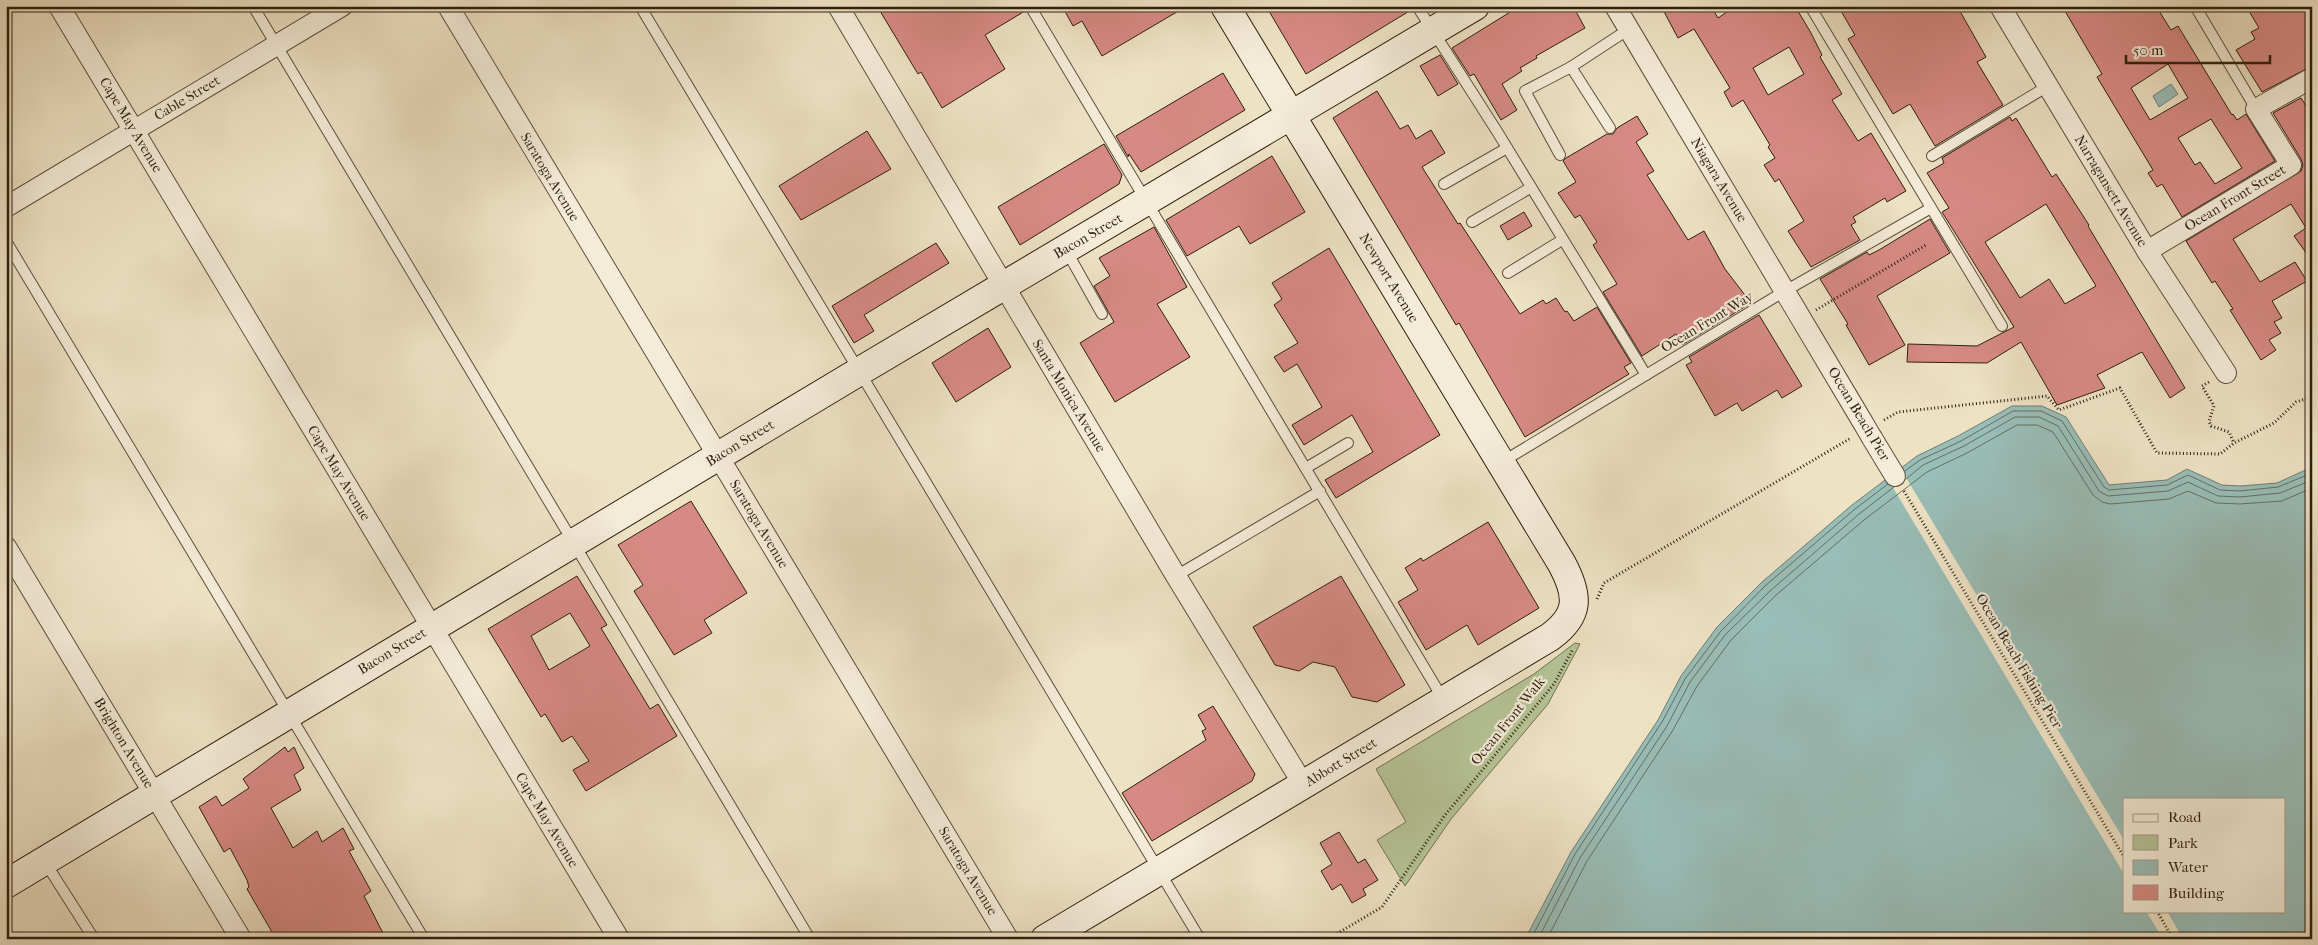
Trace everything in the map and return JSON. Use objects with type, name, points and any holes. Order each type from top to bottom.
[{"type":"street","name":"Cape May Avenue","points":[[59,6],[619,939]]},
{"type":"street","name":"Cable Street","points":[[6,207],[342,6]]},
{"type":"street","name":"Saratoga Avenue","points":[[448,6],[1008,939]]},
{"type":"street","name":"Santa Monica Avenue","points":[[838,6],[1176,576],[1303,784]]},
{"type":"street","name":"Newport Avenue","points":[[1225,6],[1553,550]]},
{"type":"street","name":"Bacon Street","points":[[6,884],[573,542],[1147,202],[1290,115],[1330,94],[1475,6]]},
{"type":"street","name":"Niagara Avenue","points":[[1615,6],[1822,353]]},
{"type":"street","name":"Narragansett Avenue","points":[[2000,6],[2148,250],[2226,372]]},
{"type":"street","points":[[2256,109],[2312,78]]},
{"type":"street","name":"Ocean Front Street","points":[[2148,250],[2291,165],[2256,109]]},
{"type":"street","name":"Ocean Beach Pier","points":[[1822,353],[1895,476]]},
{"type":"street","name":"Brighton Avenue","points":[[6,547],[241,939]]},
{"type":"street","name":"Abbott Street","points":[[1045,939],[1564,627],[1572,614],[1574,601],[1568,575],[1553,550]]},
{"type":"lane","points":[[253,6],[810,939]]},
{"type":"lane","points":[[640,6],[1200,939]]},
{"type":"lane","points":[[1030,6],[1444,700]]},
{"type":"lane","points":[[1417,6],[1507,148],[1646,376]]},
{"type":"lane","points":[[1810,6],[2002,326]]},
{"type":"lane","points":[[2195,6],[2256,109]]},
{"type":"lane","points":[[1560,155],[1524,91],[1571,66],[1629,29]]},
{"type":"lane","points":[[1571,66],[1610,128]]},
{"type":"lane","points":[[1932,156],[2048,86]]},
{"type":"lane","points":[[1444,184],[1507,148]]},
{"type":"lane","points":[[1472,222],[1530,188]]},
{"type":"lane","name":"Ocean Front Way","points":[[1499,463],[1785,291],[1931,208]]},
{"type":"lane","points":[[1508,274],[1562,240]]},
{"type":"lane","points":[[6,241],[424,939]]},
{"type":"lane","points":[[1066,249],[1102,314]]},
{"type":"lane","points":[[1306,468],[1348,443]]},
{"type":"lane","points":[[1176,576],[1320,491]]},
{"type":"lane","points":[[44,862],[94,939]]},
{"type":"path","points":[[1801,318],[1926,245]]},
{"type":"path","points":[[2202,386],[2214,406],[2209,420],[2211,426],[2229,432],[2234,443]]},
{"type":"path","points":[[1882,421],[1898,412],[2046,396],[2059,410],[2120,388],[2158,453],[2220,454],[2234,443],[2274,423],[2296,402],[2312,397]]},
{"type":"path","points":[[1595,605],[1604,582],[1858,434]]},
{"type":"path","name":"Ocean Beach Fishing Pier","points":[[1895,476],[2123,855]]},
{"type":"path","name":"Ocean Front Walk","points":[[1328,939],[1382,907],[1445,815],[1554,684],[1576,644]]},
{"type":"path","points":[[2157,912],[2173,939]]},
{"type":"green space","points":[[1575,643],[1580,644],[1548,704],[1451,819],[1405,886],[1377,840],[1406,822],[1376,769],[1534,674]]},
{"type":"water","points":[[2171,84],[2178,94],[2159,107],[2153,96]]},
{"type":"water","points":[[2012,406],[2042,406],[2066,417],[2109,485],[2167,480],[2187,469],[2222,485],[2240,486],[2277,483],[2312,467],[2312,939],[1525,939],[1571,852],[1658,720],[1681,676],[1717,627],[1762,582],[1852,505],[1917,456]]},
{"type":"pier","points":[[1899,466],[2123,838],[2123,872],[1886,476]]},
{"type":"pier","points":[[2147,912],[2168,912],[2183,939],[2163,939]]},
{"type":"building","points":[[877,6],[1023,6],[1025,11],[985,35],[1005,69],[942,108],[921,72],[918,74]]},
{"type":"building","points":[[1062,6],[1187,6],[1102,56],[1082,21],[1073,26]]},
{"type":"building","points":[[1266,6],[1410,6],[1411,10],[1306,74]]},
{"type":"building","points":[[1520,6],[1573,6],[1585,28],[1536,56],[1537,58],[1520,68],[1522,71],[1502,84],[1517,110],[1501,120],[1474,74],[1470,76],[1452,48]]},
{"type":"building","points":[[1661,6],[1711,6],[1718,18],[1736,6],[1795,6],[1822,55],[1820,57],[1842,94],[1832,100],[1858,141],[1871,133],[1906,191],[1887,202],[1885,198],[1853,217],[1856,222],[1851,225],[1860,240],[1811,267],[1788,231],[1804,221],[1779,179],[1775,182],[1764,165],[1775,158],[1768,147],[1770,145],[1743,100],[1732,107],[1724,92],[1730,88],[1694,29],[1678,38]],"holes":[[[1789,47],[1804,74],[1768,95],[1753,68]]]},
{"type":"building","points":[[1838,6],[1957,6],[1986,57],[1977,62],[2003,105],[1935,146],[1910,104],[1893,114],[1848,39],[1855,35]]},
{"type":"building","points":[[2062,6],[2156,6],[2171,30],[2178,26],[2232,115],[2237,120],[2246,114],[2275,161],[2182,217],[2162,184],[2157,187],[2148,173],[2153,170],[2097,77],[2102,74]],"holes":[[[2168,64],[2188,98],[2150,120],[2131,88]],[[2211,119],[2242,168],[2215,184],[2200,162],[2195,165],[2178,138]]]},
{"type":"building","points":[[2246,6],[2312,6],[2312,66],[2262,92],[2236,50],[2255,39],[2251,32],[2259,28]]},
{"type":"building","points":[[1440,55],[1458,84],[1438,96],[1420,66]]},
{"type":"building","points":[[1223,73],[1245,110],[1141,172],[1129,154],[1128,157],[1116,136]]},
{"type":"building","points":[[1377,91],[1400,129],[1408,125],[1416,139],[1431,130],[1445,153],[1422,167],[1458,224],[1460,223],[1520,314],[1543,300],[1546,304],[1556,298],[1565,312],[1567,311],[1574,321],[1597,307],[1631,363],[1624,367],[1629,374],[1525,437],[1459,323],[1456,325],[1333,118]]},
{"type":"building","points":[[2301,98],[2312,115],[2312,261],[2294,236],[2306,228],[2291,204],[2233,239],[2260,282],[2295,262],[2307,281],[2272,301],[2282,318],[2274,322],[2281,333],[2269,340],[2276,350],[2261,360],[2230,310],[2233,309],[2215,281],[2212,283],[2186,241],[2301,171],[2303,165],[2301,159],[2273,113]]},
{"type":"building","points":[[1637,116],[1648,134],[1636,142],[1654,171],[1647,175],[1688,240],[1704,231],[1725,269],[1751,303],[1682,345],[1676,334],[1642,356],[1603,292],[1617,284],[1593,245],[1597,242],[1580,215],[1575,218],[1558,193],[1576,182],[1563,161],[1566,158],[1607,134],[1613,134],[1617,128]]},
{"type":"building","points":[[2010,117],[2012,121],[2016,118],[2052,177],[2056,174],[2089,225],[2185,388],[2170,398],[2142,352],[2097,375],[2105,388],[2057,405],[2021,342],[1987,363],[1907,362],[1908,344],[1977,346],[2014,327],[1942,212],[1949,208],[1927,173],[1944,163],[1942,158]],"holes":[[[2046,204],[2096,286],[2065,304],[2049,279],[2020,298],[1985,242]]]},
{"type":"building","points":[[867,131],[891,169],[801,220],[779,186]]},
{"type":"building","points":[[1104,144],[1122,175],[1119,184],[1020,245],[998,207]]},
{"type":"building","points":[[1272,156],[1305,212],[1250,244],[1239,226],[1187,256],[1166,220]]},
{"type":"building","points":[[1524,212],[1532,226],[1508,240],[1500,226]]},
{"type":"building","points":[[1930,219],[1950,253],[1877,296],[1905,345],[1869,365],[1846,325],[1848,324],[1820,279],[1867,252],[1869,255],[1879,250]]},
{"type":"building","points":[[1154,227],[1187,287],[1157,304],[1190,357],[1115,402],[1080,343],[1114,322],[1094,286],[1110,276],[1099,258]]},
{"type":"building","points":[[936,243],[949,263],[864,315],[874,331],[854,343],[832,306]]},
{"type":"building","points":[[1329,248],[1440,435],[1336,498],[1325,480],[1373,452],[1352,415],[1304,445],[1292,425],[1322,407],[1297,364],[1284,372],[1274,357],[1298,343],[1274,305],[1282,299],[1272,283]]},
{"type":"building","points":[[1759,315],[1802,386],[1782,398],[1777,390],[1742,411],[1737,403],[1715,416],[1686,365],[1692,362],[1689,357]]},
{"type":"building","points":[[988,328],[1011,367],[956,402],[932,363]]},
{"type":"building","points":[[691,501],[747,593],[704,620],[712,633],[674,655],[634,591],[643,585],[618,545]]},
{"type":"building","points":[[1488,522],[1539,608],[1478,645],[1467,625],[1426,650],[1398,602],[1418,590],[1405,568],[1421,558],[1423,561]]},
{"type":"building","points":[[577,576],[607,625],[601,628],[650,709],[658,704],[677,736],[586,791],[573,770],[589,761],[572,736],[562,742],[545,714],[541,717],[488,629]],"holes":[[[570,613],[590,646],[549,670],[531,636]]]},
{"type":"building","points":[[1341,576],[1405,685],[1377,702],[1352,697],[1335,667],[1313,662],[1299,671],[1275,665],[1253,627]]},
{"type":"building","points":[[1213,706],[1255,774],[1252,781],[1152,841],[1122,793],[1206,740],[1202,731],[1206,729],[1198,715]]},
{"type":"building","points":[[285,747],[288,752],[294,747],[304,768],[294,775],[301,790],[271,808],[293,848],[317,831],[322,842],[343,828],[354,849],[349,851],[371,891],[364,896],[386,939],[276,939],[247,889],[249,887],[247,880],[230,848],[224,852],[199,807],[216,796],[222,806],[249,788],[243,779]]},
{"type":"building","points":[[1339,832],[1358,863],[1365,859],[1378,880],[1363,889],[1366,895],[1352,903],[1341,884],[1332,890],[1321,871],[1332,864],[1320,843]]}]
